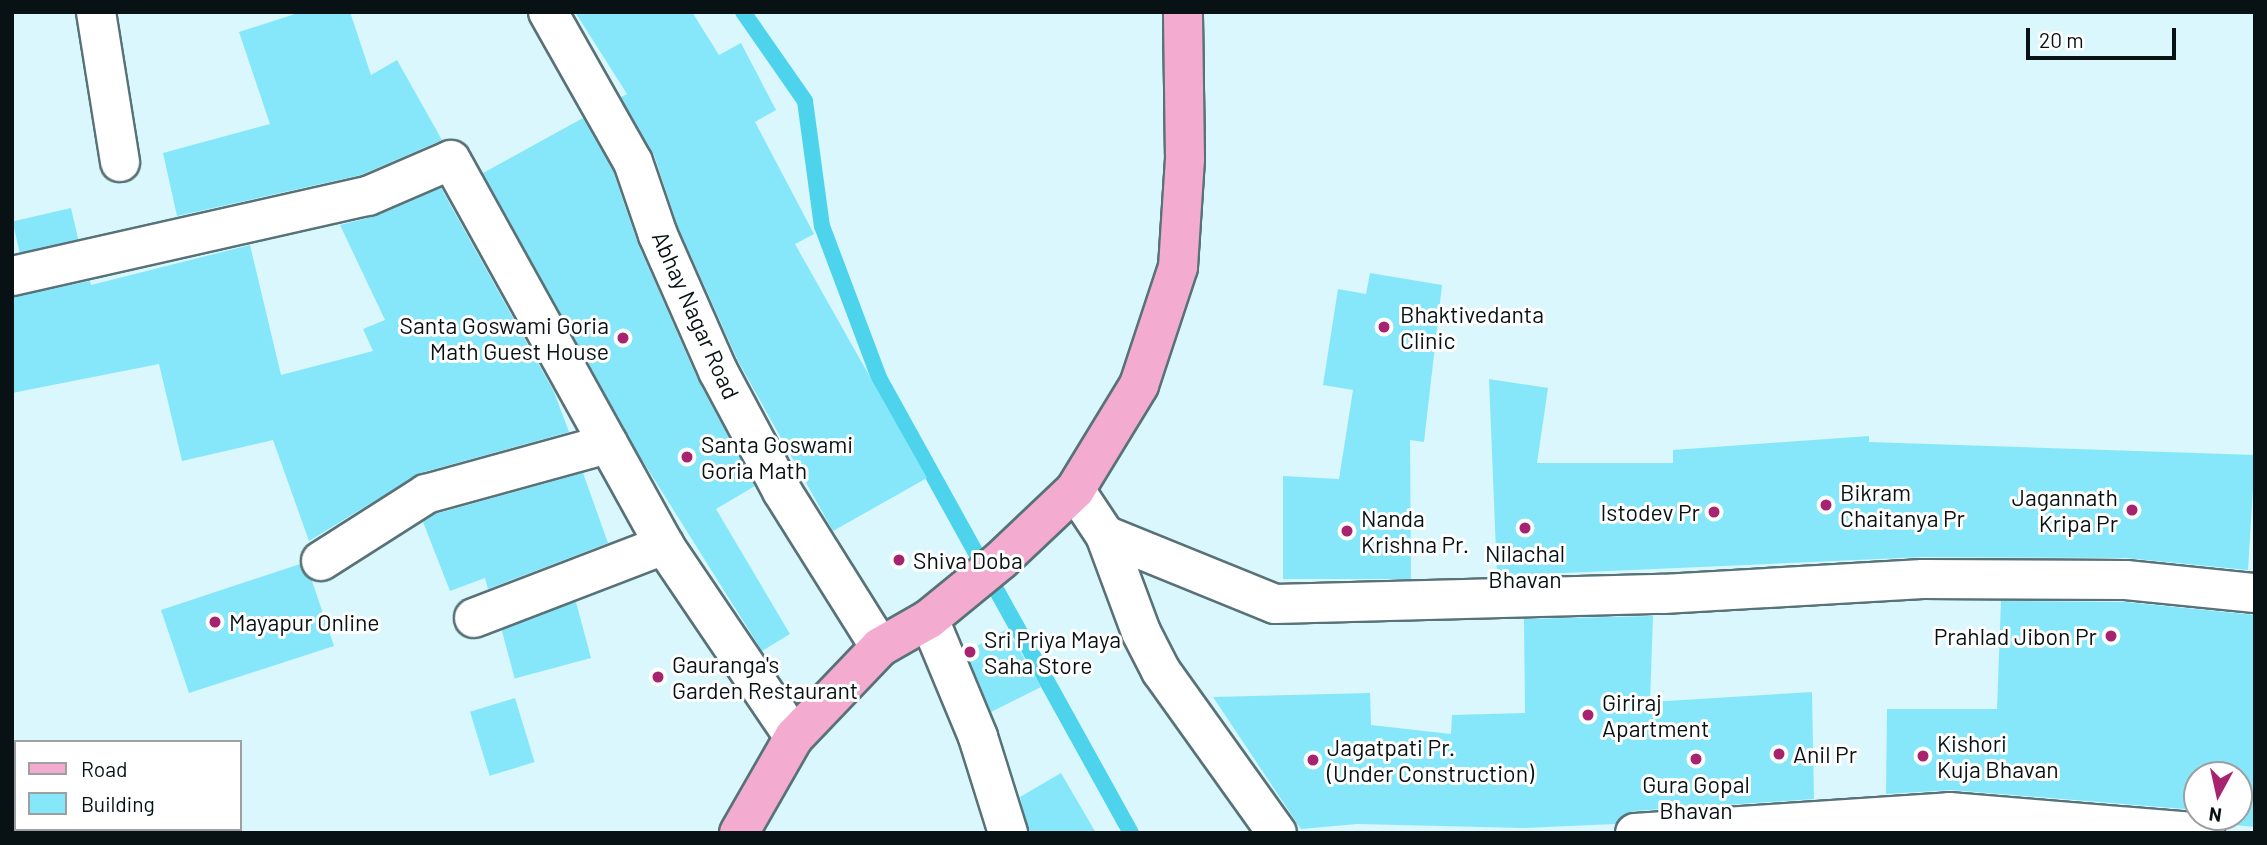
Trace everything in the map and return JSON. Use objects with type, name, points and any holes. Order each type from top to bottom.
[{"type":"main road","points":[[739,833],[794,737],[880,647],[929,619],[1001,560],[1075,490],[1139,386],[1178,267],[1185,159],[1183,12]]},
{"type":"street","points":[[96,12],[120,162]]},
{"type":"street","name":"Abhay Nagar Road","points":[[548,12],[633,162],[658,235],[718,371],[782,491],[880,647]]},
{"type":"street","points":[[12,276],[368,196],[451,160],[664,545],[794,737]]},
{"type":"street","points":[[321,561],[426,494],[608,444]]},
{"type":"street","points":[[1075,490],[1105,535],[1140,632],[1161,671],[1277,833]]},
{"type":"street","points":[[1105,535],[1275,604],[1663,594],[1923,579],[2126,580],[2255,593]]},
{"type":"street","points":[[474,618],[664,545]]},
{"type":"street","points":[[929,619],[978,737],[1008,833]]},
{"type":"street","points":[[1635,833],[1949,812],[2205,833]]},
{"type":"building","points":[[301,12],[350,12],[371,75],[397,60],[442,140],[361,175],[177,216],[163,153],[270,124],[239,32]]},
{"type":"building","points":[[575,12],[692,12],[719,55],[741,43],[776,110],[755,122],[814,234],[795,244],[927,478],[833,531],[738,361],[678,227],[654,155],[621,97],[627,94]]},
{"type":"building","points":[[583,118],[613,171],[638,244],[698,380],[755,486],[716,509],[790,634],[762,651],[639,455],[483,173]]},
{"type":"building","points":[[441,188],[554,392],[569,432],[420,473],[309,541],[273,440],[182,461],[159,364],[12,393],[12,297],[90,281],[91,285],[250,245],[281,375],[373,351],[363,329],[385,320],[340,225],[376,216]]},
{"type":"building","points":[[71,208],[78,239],[20,253],[13,221]]},
{"type":"building","points":[[1370,273],[1442,285],[1424,442],[1410,440],[1411,579],[1283,579],[1283,476],[1339,479],[1353,390],[1323,385],[1338,289],[1366,294]]},
{"type":"building","points":[[1489,379],[1548,388],[1537,463],[1673,463],[1673,450],[1869,436],[1869,442],[2255,455],[2248,570],[2126,558],[1923,557],[1497,576]]},
{"type":"building","points":[[583,473],[608,543],[488,589],[485,578],[450,591],[423,522],[435,514]]},
{"type":"building","points":[[300,564],[312,581],[334,646],[189,693],[161,610]]},
{"type":"building","points":[[2001,601],[2125,602],[2255,615],[2255,827],[2253,761],[2183,761],[2183,809],[1951,790],[1886,794],[1887,709],[1997,709]]},
{"type":"building","points":[[576,602],[591,658],[515,678],[500,622]]},
{"type":"building","points":[[1653,616],[1650,702],[1812,692],[1814,799],[1634,811],[1615,824],[1524,828],[1357,824],[1301,829],[1213,697],[1370,693],[1371,725],[1451,734],[1452,715],[1525,713],[1524,619]]},
{"type":"building","points":[[1007,629],[1041,687],[991,712],[966,652]]},
{"type":"building","points":[[515,698],[535,762],[490,776],[470,712]]},
{"type":"building","points":[[1061,773],[1096,833],[1029,833],[1020,797]]},
{"type":"waterway","points":[[743,12],[805,101],[822,226],[879,378],[1131,833]]},
{"type":"place","name":"Bhaktivedanta Clinic","points":[[1384,327]]},
{"type":"place","name":"Santa Goswami Goria Math Guest House","points":[[623,338]]},
{"type":"place","name":"Santa Goswami Goria Math","points":[[687,457]]},
{"type":"place","name":"Bikram Chaitanya Pr","points":[[1826,505]]},
{"type":"place","name":"Jagannath Kripa Pr","points":[[2132,510]]},
{"type":"place","name":"Istodev Pr","points":[[1714,512]]},
{"type":"place","name":"Nilachal Bhavan","points":[[1525,528]]},
{"type":"place","name":"Nanda Krishna Pr.","points":[[1347,531]]},
{"type":"place","name":"Shiva Doba","points":[[899,560]]},
{"type":"place","name":"Mayapur Online","points":[[215,622]]},
{"type":"place","name":"Prahlad Jibon Pr","points":[[2111,636]]},
{"type":"place","name":"Sri Priya Maya Saha Store","points":[[970,652]]},
{"type":"place","name":"Gauranga's Garden Restaurant","points":[[658,677]]},
{"type":"place","name":"Giriraj Apartment","points":[[1588,715]]},
{"type":"place","name":"Anil Pr","points":[[1779,754]]},
{"type":"place","name":"Kishori Kuja Bhavan","points":[[1923,756]]},
{"type":"place","name":"Gura Gopal Bhavan","points":[[1696,759]]},
{"type":"place","name":"Jagatpati Pr. (Under Construction)","points":[[1313,760]]}]
